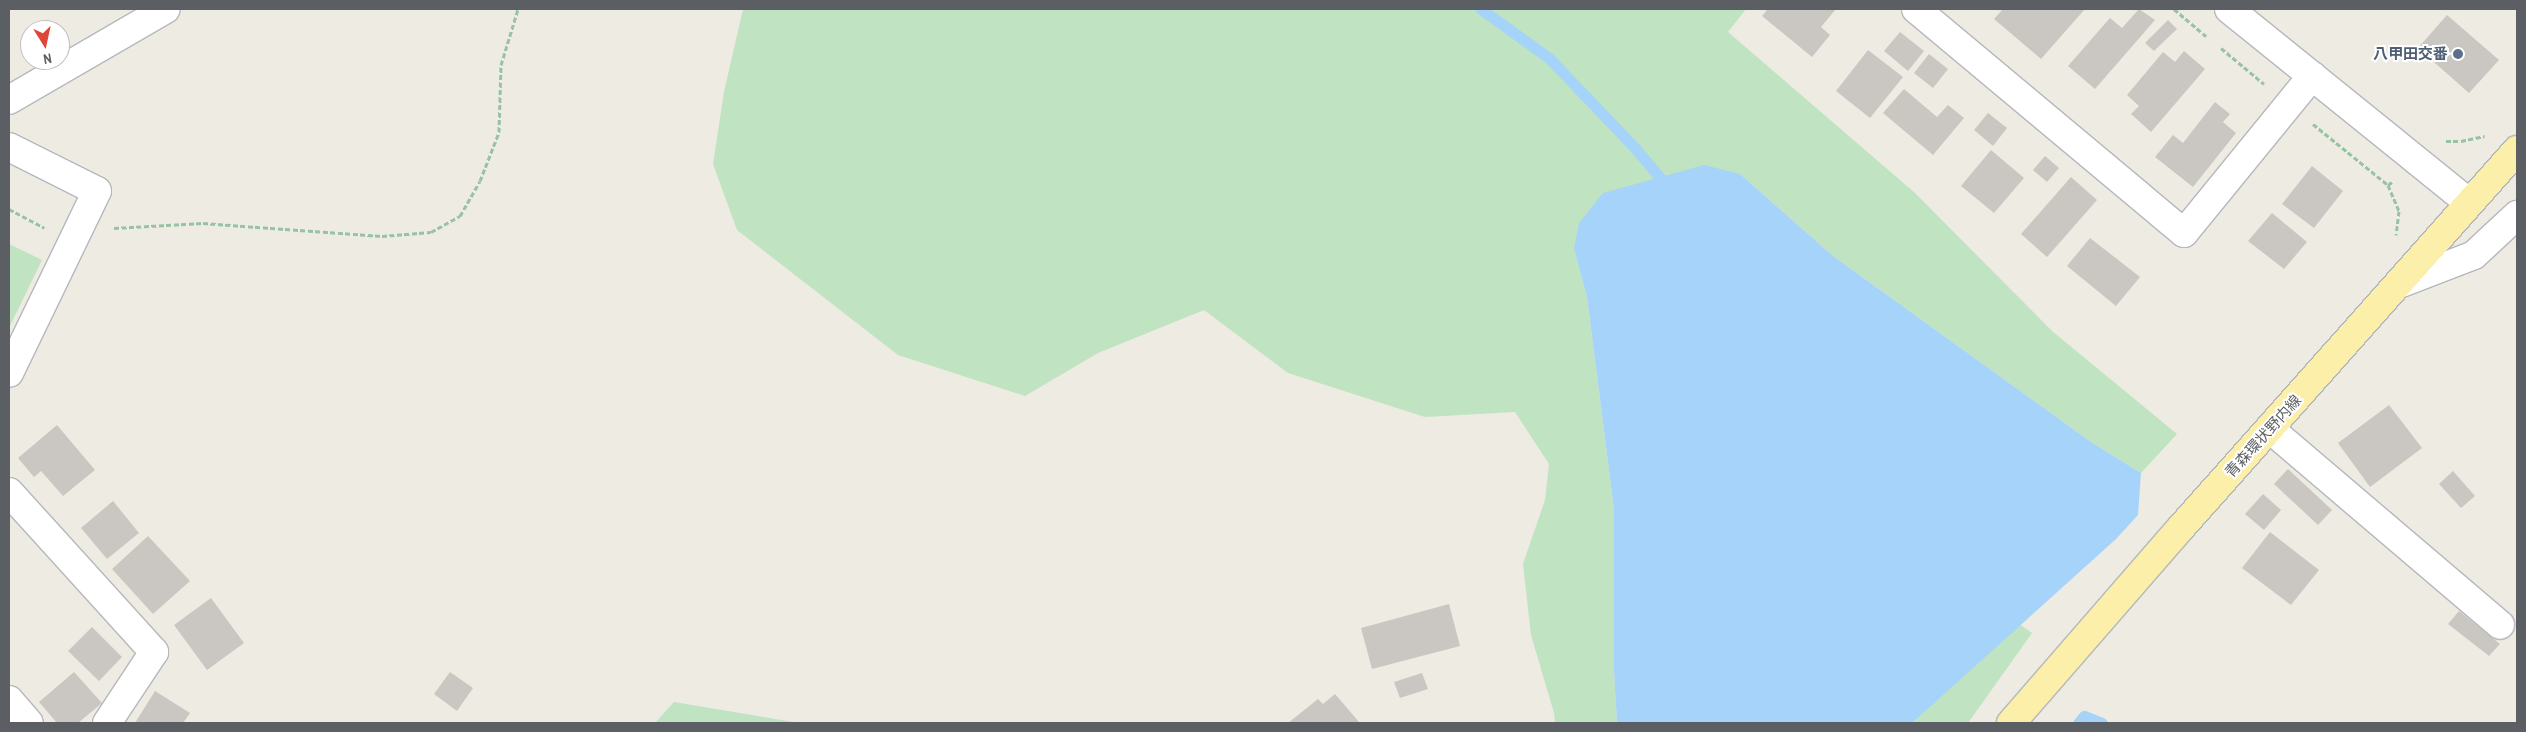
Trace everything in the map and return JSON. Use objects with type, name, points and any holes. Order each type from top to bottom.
[{"type":"main road","name":"青森環状野内線","points":[[2011,723],[2517,150]]},
{"type":"street","points":[[9,100],[166,9]]},
{"type":"street","points":[[1916,9],[2184,233],[2312,76]]},
{"type":"street","points":[[2229,9],[2470,203]]},
{"type":"street","points":[[9,147],[97,191],[9,373]]},
{"type":"street","points":[[2399,284],[2474,255],[2517,215]]},
{"type":"street","points":[[2270,429],[2500,625]]},
{"type":"street","points":[[9,492],[154,652],[107,723]]},
{"type":"street","points":[[9,700],[29,723]]},
{"type":"path","points":[[9,209],[75,237],[203,223],[382,236],[431,232],[460,216],[480,182],[499,132],[501,65],[518,9]]},
{"type":"path","points":[[2438,140],[2461,141],[2492,135]]},
{"type":"path","points":[[2396,238],[2399,211],[2388,185],[2417,161]]},
{"type":"green space","points":[[743,9],[1746,9],[1728,32],[1915,193],[2052,331],[2177,434],[2141,473],[2091,442],[1833,256],[1740,174],[1574,249],[1587,297],[1614,510],[1614,671],[1617,723],[1555,723],[1554,713],[1531,635],[1523,564],[1545,500],[1549,464],[1515,412],[1425,417],[1288,373],[1204,310],[1098,353],[1025,396],[898,355],[737,230],[713,164],[724,92]]},
{"type":"green space","points":[[9,244],[42,260],[9,328]]},
{"type":"green space","points":[[2019,624],[2032,633],[1968,723],[1912,723]]},
{"type":"green space","points":[[674,702],[799,723],[655,723]]},
{"type":"water","points":[[1704,165],[1740,174],[1833,256],[2091,442],[2141,473],[2138,515],[2116,539],[1912,723],[1617,723],[1614,671],[1614,510],[1587,297],[1574,249],[1579,223],[1603,193]]},
{"type":"building","points":[[1768,9],[1836,9],[1821,27],[1830,35],[1812,57],[1762,16]]},
{"type":"building","points":[[2003,9],[2085,9],[2041,59],[1994,19]]},
{"type":"building","points":[[2139,9],[2155,20],[2095,89],[2068,66],[2110,18],[2122,28]]},
{"type":"building","name":"八甲田交番","points":[[2447,15],[2499,60],[2469,93],[2418,48]]},
{"type":"building","points":[[2168,20],[2177,29],[2154,51],[2145,43]]},
{"type":"building","points":[[1900,32],[1924,51],[1908,71],[1884,51]]},
{"type":"building","points":[[1868,50],[1903,77],[1870,118],[1836,91]]},
{"type":"building","points":[[2184,51],[2205,69],[2151,132],[2131,114],[2139,106],[2127,95],[2163,52],[2175,62]]},
{"type":"building","points":[[1929,54],[1948,69],[1933,88],[1914,73]]},
{"type":"building","points":[[1904,89],[1937,117],[1948,105],[1964,118],[1933,155],[1883,113]]},
{"type":"building","points":[[2215,102],[2230,114],[2223,122],[2236,133],[2193,187],[2155,157],[2173,135],[2183,143]]},
{"type":"building","points":[[1988,113],[2007,128],[1993,146],[1974,130]]},
{"type":"building","points":[[1991,150],[2024,178],[1994,213],[1961,186]]},
{"type":"building","points":[[2045,156],[2059,168],[2047,182],[2033,170]]},
{"type":"building","points":[[2312,166],[2343,191],[2314,228],[2282,204]]},
{"type":"building","points":[[2071,177],[2097,200],[2047,257],[2021,234]]},
{"type":"building","points":[[2272,213],[2307,242],[2284,269],[2248,241]]},
{"type":"building","points":[[2090,238],[2140,277],[2116,306],[2067,266]]},
{"type":"building","points":[[2389,405],[2422,448],[2370,487],[2338,443]]},
{"type":"building","points":[[57,425],[95,470],[63,496],[41,471],[34,477],[18,458]]},
{"type":"building","points":[[2288,469],[2332,510],[2318,525],[2274,484]]},
{"type":"building","points":[[2453,471],[2475,496],[2461,508],[2439,484]]},
{"type":"building","points":[[2263,494],[2281,510],[2264,530],[2245,514]]},
{"type":"building","points":[[113,501],[139,533],[107,559],[81,528]]},
{"type":"building","points":[[2270,532],[2319,570],[2291,605],[2242,568]]},
{"type":"building","points":[[148,536],[190,581],[153,614],[112,569]]},
{"type":"building","points":[[211,598],[244,643],[207,670],[174,625]]},
{"type":"building","points":[[1449,604],[1460,646],[1372,669],[1361,628]]},
{"type":"building","points":[[2459,611],[2500,644],[2489,656],[2448,624]]},
{"type":"building","points":[[92,627],[122,657],[99,681],[68,651]]},
{"type":"building","points":[[74,672],[102,703],[78,723],[57,723],[39,702]]},
{"type":"building","points":[[450,672],[473,688],[457,711],[434,694]]},
{"type":"building","points":[[1422,673],[1428,689],[1400,698],[1394,682]]},
{"type":"building","points":[[155,691],[190,713],[183,723],[135,723]]},
{"type":"building","points":[[1335,694],[1359,722],[1288,723],[1318,699],[1323,704]]},
{"type":"waterway","points":[[1481,9],[1549,58],[1634,147],[1669,188]]},
{"type":"waterway","points":[[2078,723],[2084,716],[2102,723]]},
{"type":"place","name":"八甲田交番","points":[[2458,54]]}]
